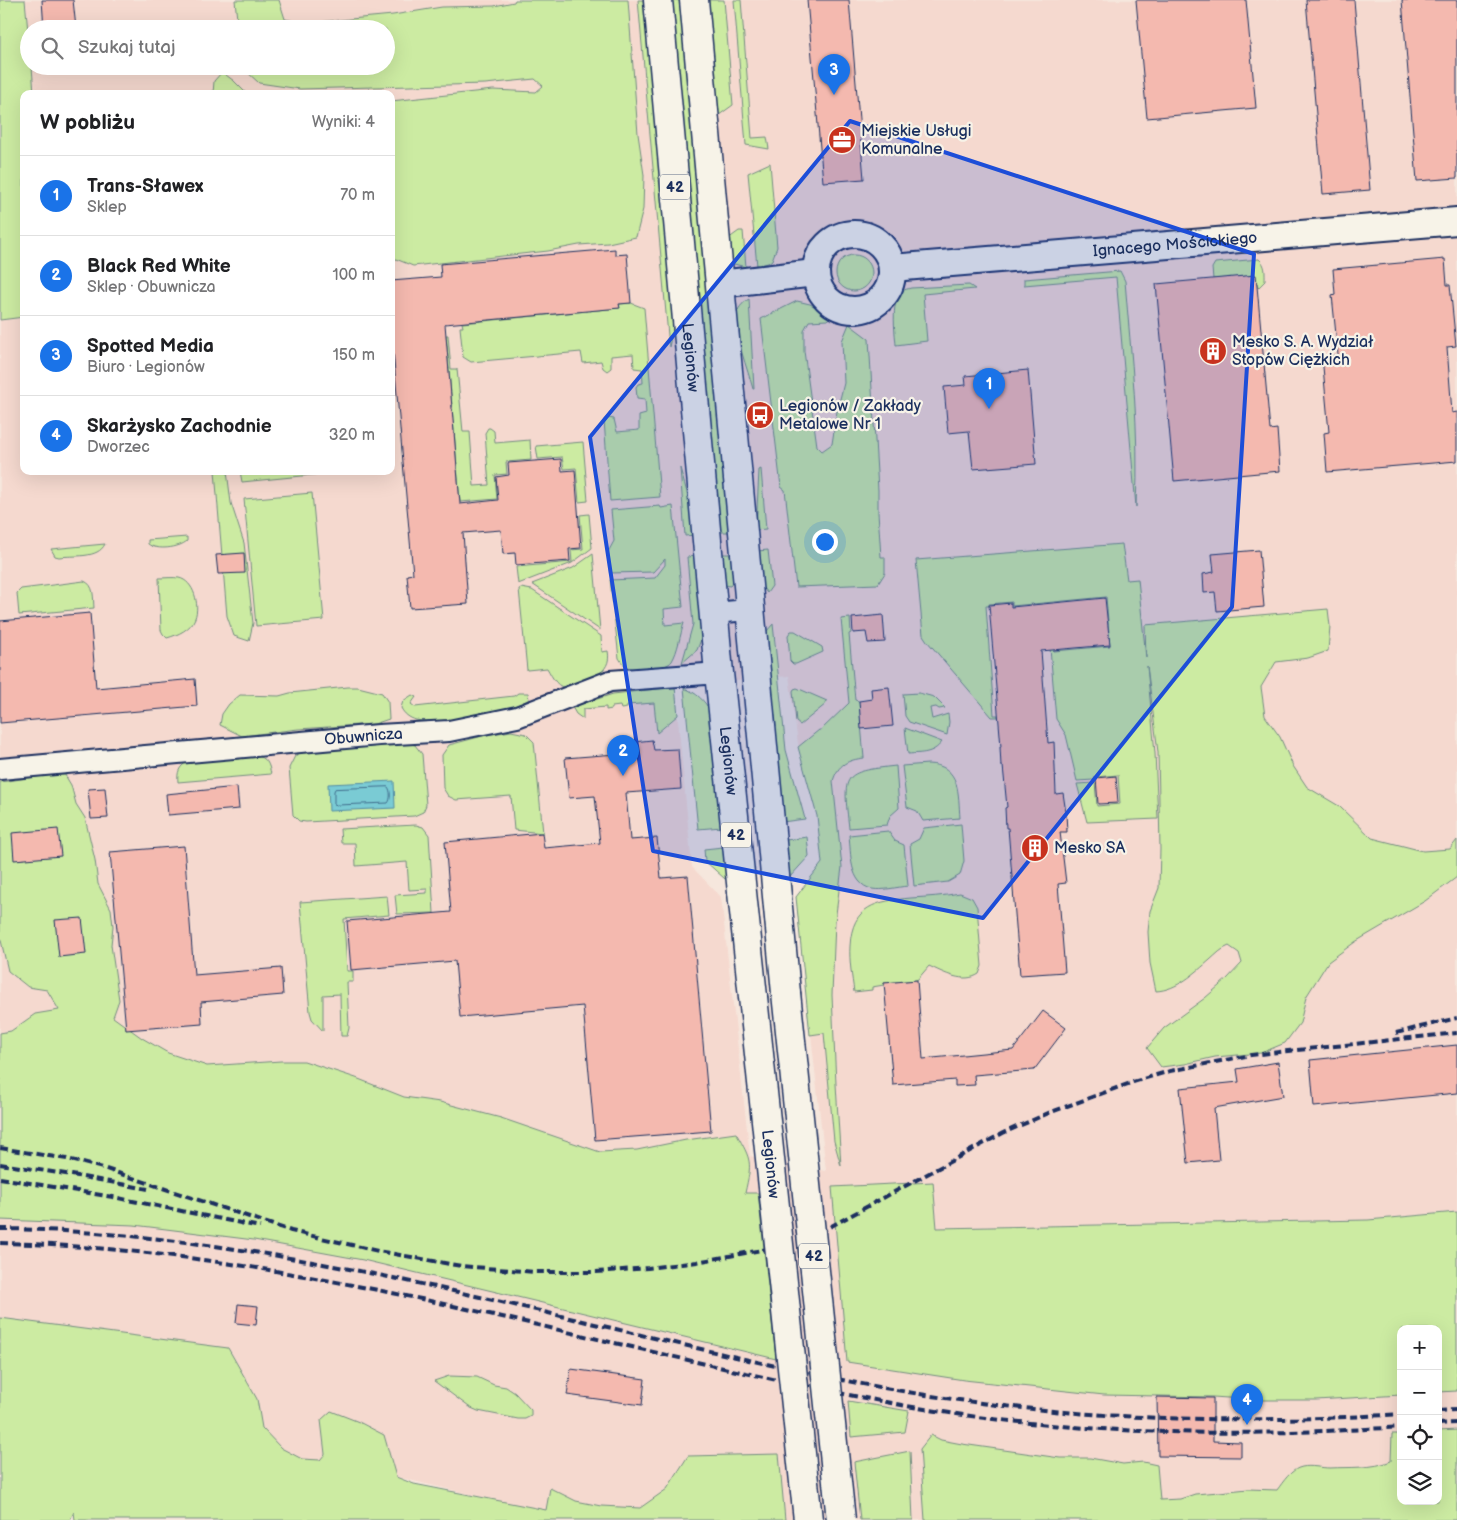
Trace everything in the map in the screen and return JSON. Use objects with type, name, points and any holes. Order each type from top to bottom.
[{"type":"main road","name":"Legionów","points":[[658,0],[719,672],[808,1520]]},
{"type":"main road","name":"Legionów","points":[[694,0],[748,610],[841,1520]]},
{"type":"street","name":"Ignacego Mościckiego","points":[[892,268],[1457,221]]},
{"type":"street","points":[[849,233],[871,237],[880,244],[888,255],[892,268],[890,283],[884,296],[866,308],[854,310],[839,308],[827,300],[819,288],[815,273],[816,262],[828,243],[838,236],[849,233]]},
{"type":"street","points":[[720,284],[815,273]]},
{"type":"street","points":[[714,613],[748,610]]},
{"type":"street","name":"Obuwnicza","points":[[0,769],[379,735],[449,731],[516,717],[610,680],[719,672]]},
{"type":"highlighted area","points":[[850,121],[1254,254],[1232,607],[983,918],[653,851],[590,437]]},
{"type":"shaded area","points":[[25,0],[1457,0],[1457,1212],[1368,1220],[937,1228],[1397,1355],[1397,1505],[1442,1505],[1442,1353],[1457,1351],[1457,1520],[578,1520],[388,1475],[0,1423],[0,320],[20,318],[20,475],[395,475],[395,90],[34,90],[33,75],[395,75],[395,20],[27,20]],"holes":[[[789,676],[798,744],[817,816],[822,863],[796,897],[826,1171],[750,1156],[721,897],[692,867],[675,687]]]},
{"type":"green space","points":[[0,0],[25,0],[27,20],[20,20],[20,75],[33,75],[34,90],[20,90],[20,318],[0,320]]},
{"type":"green space","points":[[235,0],[279,0],[285,19],[290,20],[237,20]]},
{"type":"green space","points":[[515,0],[628,0],[638,134],[644,175],[643,209],[636,237],[608,243],[579,245],[548,251],[413,266],[395,259],[395,101],[493,90],[536,92],[543,86],[535,79],[485,84],[300,89],[259,83],[250,75],[395,75],[395,20],[338,20],[393,15],[442,7],[494,6],[514,2]]},
{"type":"green space","points":[[638,0],[647,0],[676,316],[669,347]]},
{"type":"green space","points":[[671,0],[682,0],[729,532],[717,532]]},
{"type":"green space","points":[[705,0],[724,0],[733,105],[715,118]]},
{"type":"green space","points":[[734,0],[741,0],[752,138],[767,137],[769,149],[746,145]]},
{"type":"green space","points":[[219,75],[226,75],[243,90],[213,90],[214,81]]},
{"type":"green space","points":[[770,163],[777,247],[772,260],[757,266],[748,173]]},
{"type":"green space","points":[[739,231],[743,231],[746,267],[734,264],[729,260],[728,239]]},
{"type":"green space","points":[[854,255],[867,260],[872,273],[867,286],[854,291],[841,286],[836,273],[841,260]]},
{"type":"green space","points":[[1259,259],[1264,266],[1265,281],[1258,288],[1256,276],[1213,279],[1212,268],[1215,263]]},
{"type":"green space","points":[[1120,271],[1125,281],[1134,394],[1137,450],[1136,507],[1116,277],[1024,285],[1024,279]]},
{"type":"green space","points":[[969,285],[975,289],[923,294],[927,341],[896,345],[894,324],[896,301],[904,290]]},
{"type":"green space","points":[[749,299],[754,389],[742,353],[736,324],[739,309]]},
{"type":"green space","points":[[797,301],[810,304],[833,315],[827,320],[809,321],[804,330],[804,351],[817,446],[822,451],[832,444],[844,383],[842,341],[849,324],[869,339],[881,557],[885,557],[885,573],[878,584],[796,587],[785,490],[781,487],[761,319]]},
{"type":"green space","points":[[631,303],[644,308],[660,497],[610,501],[604,420],[608,418],[614,419],[617,432],[639,430],[639,416],[646,414],[645,399],[637,398],[636,387],[638,384],[643,383],[642,369],[634,368],[633,354],[611,356],[611,368],[607,371],[603,368],[601,361],[583,363],[581,352],[471,362],[463,357],[460,327],[463,327],[462,323],[619,308],[619,304]]},
{"type":"green space","points":[[446,335],[448,335],[451,369],[457,369],[463,432],[470,432],[474,486],[489,485],[485,433],[488,428],[494,431],[495,443],[530,440],[531,460],[506,462],[507,474],[495,475],[497,499],[460,502]]},
{"type":"green space","points":[[583,442],[588,501],[579,502],[576,468],[564,469],[562,457],[538,459],[536,446]]},
{"type":"green space","points":[[680,468],[694,517],[695,535],[685,536]]},
{"type":"green space","points":[[761,469],[766,529],[756,530],[759,470]]},
{"type":"green space","points":[[215,475],[228,475],[231,503],[244,543],[253,623],[249,641],[234,636],[227,616]]},
{"type":"green space","points":[[241,475],[312,475],[242,482]]},
{"type":"green space","points":[[312,493],[324,620],[256,626],[244,499]]},
{"type":"green space","points":[[660,506],[661,508],[673,506],[683,607],[664,609],[665,625],[684,623],[676,653],[669,664],[652,669],[634,669],[625,666],[619,658],[610,580],[655,578],[665,565],[665,559],[653,572],[610,573],[608,552],[614,541],[611,510]]},
{"type":"green space","points":[[589,514],[592,548],[572,563],[518,584],[516,567],[572,562],[571,550],[583,549],[580,515]]},
{"type":"green space","points":[[187,537],[187,541],[174,547],[162,548],[148,544],[148,540]]},
{"type":"green space","points":[[105,544],[97,552],[85,555],[59,557],[55,556],[51,549]]},
{"type":"green space","points":[[1122,544],[1127,580],[1138,579],[1146,658],[1145,625],[1328,609],[1330,626],[1328,651],[1308,658],[1276,662],[1261,687],[1265,716],[1280,737],[1293,766],[1307,787],[1339,806],[1372,838],[1423,851],[1450,849],[1457,840],[1457,877],[1425,901],[1355,942],[1328,962],[1306,997],[1300,1023],[1285,1043],[1261,1053],[1215,1057],[1161,1067],[1147,1048],[1164,1028],[1205,998],[1242,963],[1239,953],[1229,946],[1221,950],[1185,980],[1171,988],[1156,991],[1150,963],[1148,932],[1150,911],[1159,888],[1158,752],[1147,666],[1155,753],[1158,819],[1087,822],[1077,784],[1095,783],[1097,806],[1120,804],[1118,775],[1077,781],[1066,735],[1056,719],[1050,648],[1053,648],[1054,651],[1110,646],[1106,597],[1012,606],[1012,602],[989,604],[989,606],[986,606],[994,715],[998,715],[998,717],[992,717],[923,635],[916,560]]},
{"type":"green space","points":[[768,550],[772,586],[767,593],[759,579],[757,551]]},
{"type":"green space","points":[[593,554],[600,630],[532,584],[573,568]]},
{"type":"green space","points":[[720,554],[731,554],[734,581],[730,586],[723,585]]},
{"type":"green space","points":[[697,556],[702,637],[697,650],[682,663],[693,624],[687,557]]},
{"type":"green space","points":[[159,578],[179,578],[184,580],[192,589],[197,607],[193,622],[180,633],[167,638],[161,630]]},
{"type":"green space","points":[[84,581],[92,589],[94,608],[19,615],[17,593],[21,589]]},
{"type":"green space","points":[[519,589],[532,590],[601,636],[602,652],[608,651],[608,659],[606,666],[597,676],[566,688],[559,685],[553,679],[547,668],[527,670]]},
{"type":"green space","points":[[850,618],[851,633],[849,634],[855,700],[859,701],[864,758],[844,764],[835,775],[833,781],[842,867],[835,922],[832,995],[841,1166],[834,1141],[824,1033],[810,1035],[796,897],[822,863],[817,816],[798,747],[821,730],[849,703],[841,619]]},
{"type":"green space","points":[[773,624],[786,750],[805,819],[782,822],[765,637],[766,632]]},
{"type":"green space","points":[[791,631],[795,631],[822,647],[823,652],[793,664],[790,661],[788,635]]},
{"type":"green space","points":[[358,687],[382,693],[388,702],[389,719],[374,724],[298,729],[242,736],[220,725],[222,714],[229,704],[240,695],[279,696],[290,693]]},
{"type":"green space","points":[[675,687],[678,715],[657,733],[654,703],[627,705],[627,708],[621,709],[620,706],[606,710],[606,707],[583,709],[583,719],[576,714],[572,707],[613,694]]},
{"type":"green space","points":[[684,688],[700,697],[711,712],[722,827],[698,829]]},
{"type":"green space","points":[[797,688],[827,701],[826,704],[800,725],[796,722],[793,691]]},
{"type":"green space","points":[[518,693],[528,693],[529,699],[520,704],[491,713],[457,719],[440,721],[416,720],[407,716],[401,708],[403,701],[412,695],[416,697],[411,704],[415,707],[514,696]]},
{"type":"green space","points":[[919,693],[934,697],[945,708],[930,708],[932,719],[948,714],[947,735],[909,722],[905,716],[903,694]]},
{"type":"green space","points":[[905,728],[942,742],[931,751],[908,754]]},
{"type":"green space","points":[[511,731],[526,734],[534,742],[543,833],[514,830],[511,796],[456,800],[448,796],[443,788],[442,755],[449,745],[486,735]]},
{"type":"green space","points":[[406,743],[415,745],[422,754],[426,805],[423,812],[414,816],[306,822],[299,821],[293,815],[289,768],[295,756],[302,752]]},
{"type":"green space","points":[[256,756],[263,758],[267,762],[271,774],[178,782],[179,770],[187,762]]},
{"type":"green space","points":[[928,764],[947,769],[952,775],[958,791],[960,818],[923,821],[917,811],[907,807],[902,766]]},
{"type":"green space","points":[[896,766],[899,808],[890,816],[887,825],[849,828],[846,796],[850,779],[855,774],[865,771]]},
{"type":"green space","points":[[50,775],[65,775],[71,785],[76,804],[85,818],[95,860],[98,884],[111,909],[113,926],[111,945],[119,1000],[113,1017],[142,1038],[168,1053],[207,1066],[304,1061],[356,1078],[404,1097],[440,1102],[501,1118],[600,1152],[637,1150],[686,1140],[736,1133],[748,1156],[749,1162],[749,1174],[745,1193],[758,1193],[776,1359],[363,1260],[254,1240],[134,1225],[0,1220],[0,1033],[11,1031],[35,1014],[59,1010],[47,990],[28,987],[8,971],[0,936],[0,782]]},
{"type":"green space","points":[[961,824],[964,861],[960,875],[948,882],[914,886],[910,844],[919,839],[924,828]]},
{"type":"green space","points":[[416,825],[423,827],[429,835],[434,913],[397,914],[395,895],[427,893],[427,889],[409,890],[407,862],[356,866],[355,843],[341,843],[340,829]]},
{"type":"green space","points":[[888,831],[895,841],[904,845],[908,886],[872,889],[864,886],[855,874],[851,859],[849,835]]},
{"type":"green space","points":[[807,837],[809,856],[789,878],[786,840]]},
{"type":"green space","points":[[723,847],[727,879],[705,861],[704,849]]},
{"type":"green space","points":[[960,893],[972,898],[977,907],[982,966],[979,974],[973,977],[961,978],[929,966],[917,980],[884,983],[884,985],[872,987],[872,990],[854,992],[850,946],[852,932],[861,914],[877,904],[887,901]]},
{"type":"green space","points":[[387,896],[389,915],[344,919],[347,971],[353,971],[353,982],[347,982],[349,1028],[347,1036],[341,1036],[340,994],[323,995],[323,1031],[312,1019],[310,1012],[300,902]]},
{"type":"green space","points":[[933,1182],[937,1228],[1368,1220],[1457,1212],[1457,1391],[1442,1392],[1442,1325],[1397,1325],[1397,1395],[1316,1400],[1257,1400],[1213,1397],[1104,1395],[964,1380],[847,1362],[832,1187]]},
{"type":"green space","points":[[0,1318],[228,1348],[257,1399],[262,1428],[281,1448],[302,1459],[320,1460],[325,1454],[321,1420],[331,1411],[359,1422],[384,1435],[396,1477],[414,1484],[546,1510],[550,1488],[576,1501],[601,1506],[640,1508],[667,1489],[688,1456],[779,1454],[785,1520],[75,1520],[74,1512],[70,1520],[0,1520]]},
{"type":"green space","points":[[449,1376],[477,1377],[494,1385],[506,1387],[515,1393],[531,1410],[531,1416],[525,1419],[518,1419],[478,1411],[469,1407],[434,1381]]},
{"type":"green space","points":[[848,1401],[909,1411],[905,1432],[851,1437]]},
{"type":"green space","points":[[1457,1430],[1457,1520],[925,1520],[920,1449],[931,1435],[941,1440],[962,1444],[1060,1458],[1090,1458],[1123,1464],[1143,1462],[1157,1465],[1160,1500],[1180,1499],[1195,1494],[1248,1489],[1277,1490],[1291,1473],[1302,1467],[1361,1467],[1384,1464],[1391,1461],[1392,1434],[1397,1434],[1397,1505],[1442,1505],[1442,1431]]},
{"type":"green space","points":[[910,1451],[913,1520],[860,1520],[854,1462]]},
{"type":"water","points":[[394,781],[395,808],[329,811],[328,784]]},
{"type":"building","points":[[42,0],[73,0],[75,20],[43,20]]},
{"type":"building","points":[[807,0],[849,0],[864,179],[823,182]]},
{"type":"building","points":[[1136,0],[1246,0],[1256,108],[1147,118]]},
{"type":"building","points":[[1306,0],[1354,0],[1370,190],[1323,194]]},
{"type":"building","points":[[1402,0],[1457,0],[1457,178],[1417,181]]},
{"type":"building","points":[[615,249],[615,255],[627,254],[631,303],[619,304],[620,308],[445,324],[460,504],[498,500],[496,477],[509,475],[508,463],[561,459],[562,471],[575,470],[581,548],[569,549],[570,561],[516,565],[515,553],[503,554],[501,530],[463,533],[468,604],[410,608],[407,575],[413,574],[395,372],[395,281],[441,277],[440,264]]},
{"type":"building","points":[[1445,259],[1447,285],[1450,285],[1456,346],[1447,347],[1452,413],[1457,412],[1457,461],[1327,472],[1324,433],[1329,432],[1322,356],[1338,355],[1332,295],[1335,294],[1333,269]]},
{"type":"building","name":"Mesko S. A. Wydział Stopów Ciężkich","points":[[1256,275],[1270,430],[1277,429],[1280,471],[1174,481],[1156,284]]},
{"type":"building","points":[[1028,370],[1036,464],[973,469],[969,431],[948,433],[944,387],[966,385],[965,376]]},
{"type":"building","points":[[1259,550],[1264,607],[1217,611],[1215,592],[1204,593],[1203,574],[1214,572],[1212,554]]},
{"type":"building","points":[[244,553],[245,573],[218,574],[216,555]]},
{"type":"building","points":[[1105,598],[1110,645],[1041,651],[1048,743],[1054,742],[1056,794],[1063,793],[1066,813],[1067,832],[1060,832],[1066,883],[1058,884],[1065,972],[1020,975],[1008,828],[1006,828],[1005,808],[1007,807],[1003,766],[1001,766],[989,605],[1011,603],[1011,607]]},
{"type":"building","points":[[90,613],[96,688],[195,679],[197,706],[0,723],[0,621]]},
{"type":"building","points":[[883,615],[885,642],[868,643],[866,632],[853,633],[852,618]]},
{"type":"building","points":[[889,687],[893,726],[861,729],[859,701],[872,699],[871,689]]},
{"type":"building","points":[[652,740],[654,750],[678,749],[681,789],[626,793],[630,840],[657,838],[661,878],[688,876],[711,1131],[595,1140],[583,1006],[460,1017],[455,961],[351,970],[347,921],[451,912],[445,842],[542,833],[544,848],[600,843],[595,796],[569,798],[565,758],[616,754],[615,744]]},
{"type":"building","points":[[1116,776],[1118,803],[1098,804],[1096,778]]},
{"type":"building","points":[[237,787],[239,809],[168,815],[166,794]]},
{"type":"building","points":[[105,788],[108,818],[91,819],[88,789]]},
{"type":"building","points":[[58,829],[61,856],[14,860],[12,833]]},
{"type":"building","points":[[184,846],[194,975],[281,968],[283,995],[201,1002],[202,1024],[126,1030],[110,852]]},
{"type":"building","points":[[82,918],[86,954],[59,957],[55,920]]},
{"type":"building","points":[[917,980],[923,1059],[1013,1050],[1043,1011],[1066,1028],[1034,1070],[974,1075],[975,1085],[955,1086],[955,1080],[893,1085],[884,983]]},
{"type":"building","points":[[1457,1045],[1457,1093],[1314,1107],[1310,1060]]},
{"type":"building","points":[[1278,1062],[1283,1096],[1214,1108],[1219,1160],[1188,1163],[1180,1088],[1239,1082],[1237,1069]]},
{"type":"building","points":[[238,1304],[258,1306],[256,1325],[236,1323]]},
{"type":"building","points":[[571,1369],[645,1379],[642,1405],[567,1395]]},
{"type":"building","points":[[1157,1397],[1213,1398],[1213,1441],[1241,1442],[1241,1457],[1158,1456]]},
{"type":"railway","points":[[1396,1033],[1457,1018]]},
{"type":"railway","points":[[0,1148],[67,1159],[103,1168],[291,1231],[378,1251],[461,1266],[535,1272],[596,1272],[648,1268],[697,1262],[783,1246],[824,1230],[1003,1133],[1051,1112],[1133,1082],[1170,1071],[1251,1055],[1457,1033]]},
{"type":"railway","points":[[0,1164],[148,1189]]},
{"type":"railway","points":[[0,1178],[113,1197],[260,1227]]},
{"type":"railway","points":[[0,1229],[89,1233],[178,1241],[266,1254],[441,1288],[725,1355],[823,1376],[960,1400],[1086,1414],[1148,1417],[1274,1419],[1397,1414]]},
{"type":"railway","points":[[0,1243],[114,1250],[227,1263],[451,1306],[784,1382],[959,1414],[1085,1428],[1211,1433],[1397,1427]]},
{"type":"railway","points":[[1442,1411],[1457,1410]]},
{"type":"railway","points":[[1442,1424],[1457,1423]]},
{"type":"place","name":"Spotted Media","points":[[834,95]]},
{"type":"place","name":"Miejskie Usługi Komunalne","points":[[842,140]]},
{"type":"place","name":"Mesko S. A. Wydział Stopów Ciężkich","points":[[1213,351]]},
{"type":"place","name":"Trans-Sławex","points":[[989,409]]},
{"type":"place","name":"Legionów / Zakłady Metalowe Nr 1","points":[[760,415]]},
{"type":"place","name":"Black Red White","points":[[623,776]]},
{"type":"place","name":"Mesko SA","points":[[1035,848]]},
{"type":"place","name":"Skarżysko Zachodnie","points":[[1247,1425]]}]
